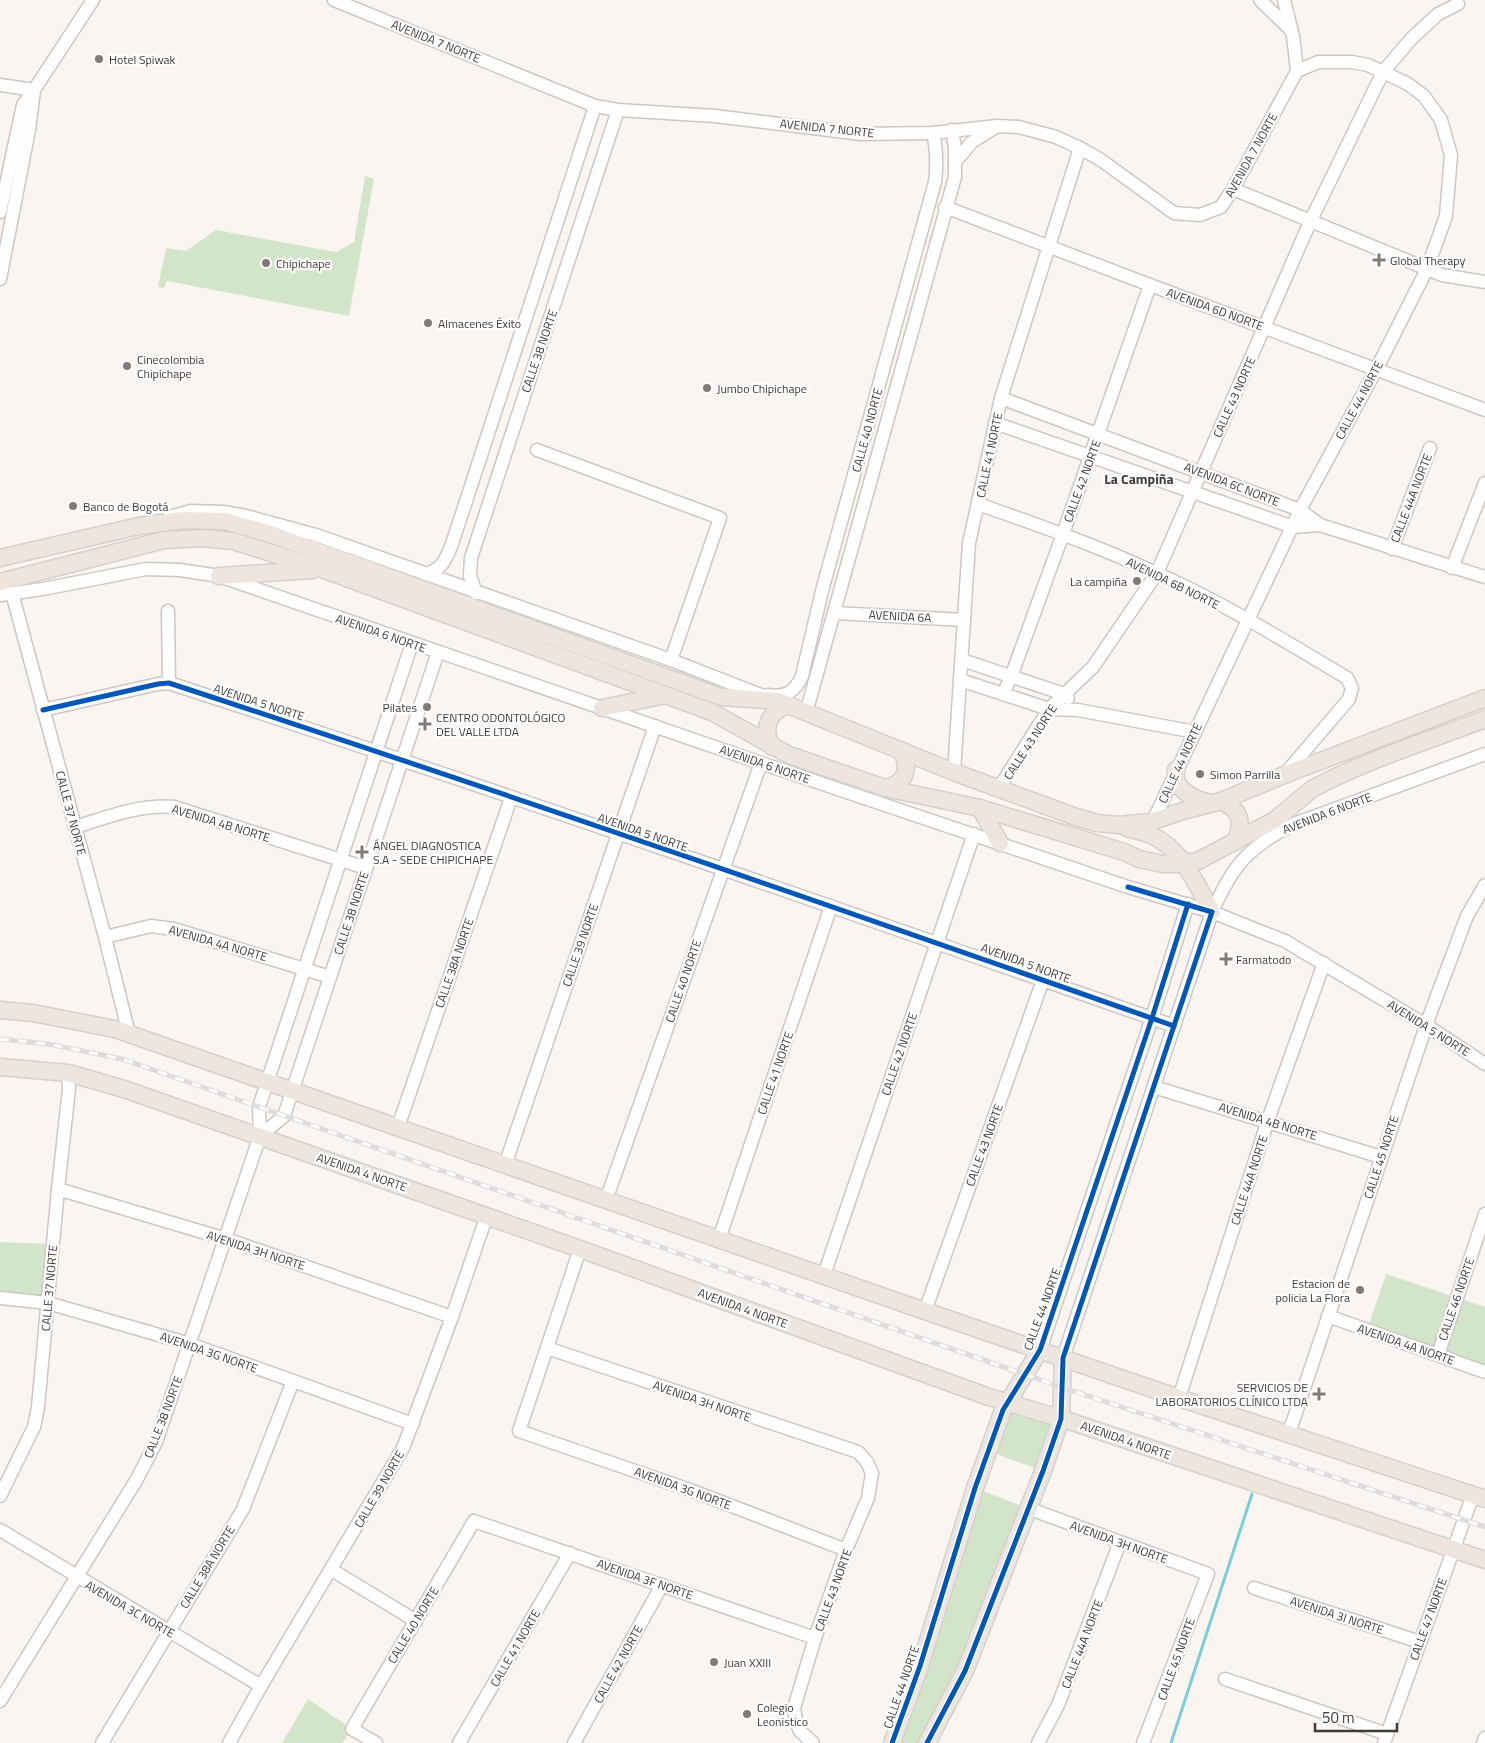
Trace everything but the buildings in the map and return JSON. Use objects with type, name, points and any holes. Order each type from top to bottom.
[{"type":"main road","points":[[0,558],[152,523],[204,520],[225,521],[245,526],[721,696],[783,703],[954,772],[1076,818],[1118,825],[1152,822],[1217,802],[1485,698]]},
{"type":"main road","name":"AVENIDA 6 NORTE","points":[[0,582],[154,542],[190,538],[214,538],[233,542],[322,569],[666,694],[712,712],[789,755],[885,788],[980,808],[1139,859],[1163,864],[1184,864],[1198,861],[1275,820],[1318,786],[1353,770],[1485,719]]},
{"type":"main road","points":[[219,576],[322,569]]},
{"type":"main road","points":[[602,708],[666,694]]},
{"type":"main road","points":[[772,747],[766,730],[768,722],[783,703]]},
{"type":"main road","points":[[885,788],[900,782],[905,774],[907,766],[901,750]]},
{"type":"main road","points":[[1176,770],[1176,779],[1190,796],[1203,802],[1217,802],[1231,806],[1236,811],[1240,821],[1240,832],[1234,842]]},
{"type":"main road","points":[[980,808],[1000,843]]},
{"type":"main road","points":[[1118,825],[1153,836],[1170,847],[1184,864],[1212,912]]},
{"type":"main road","points":[[0,1010],[33,1013],[115,1029],[924,1311],[1479,1497]]},
{"type":"main road","name":"AVENIDA 4 NORTE","points":[[0,1067],[68,1073],[124,1089],[580,1249],[1006,1403],[1061,1419],[1485,1560]]},
{"type":"main road","name":"CALLE 44 NORTE","points":[[892,1743],[920,1666],[975,1488],[1003,1410],[1040,1350]]},
{"type":"main road","points":[[927,1743],[965,1671],[1030,1509],[1061,1419],[1063,1358]]},
{"type":"street","points":[[0,212],[23,105],[92,0]]},
{"type":"street","name":"AVENIDA 7 NORTE","points":[[334,0],[596,106],[618,110],[715,116],[860,134],[933,133],[997,126],[1019,127],[1036,131],[1056,137],[1101,160],[1174,213],[1200,214],[1221,207],[1233,190],[1296,71]]},
{"type":"street","points":[[1260,0],[1292,31]]},
{"type":"street","points":[[1284,0],[1292,31],[1296,71]]},
{"type":"street","name":"CALLE 43 NORTE","points":[[999,788],[1049,709],[1093,667],[1157,573],[1194,492],[1310,222],[1383,72],[1412,38],[1431,20],[1438,14],[1458,4]]},
{"type":"street","name":"CALLE 44 NORTE","points":[[1152,822],[1300,510],[1428,269],[1446,216],[1451,155],[1441,120],[1424,96],[1408,84],[1368,65],[1352,62],[1318,62],[1296,71]]},
{"type":"street","points":[[0,85],[34,90]]},
{"type":"street","points":[[0,279],[29,130],[34,90]]},
{"type":"street","name":"CALLE 38 NORTE","points":[[425,574],[438,569],[443,565],[446,558],[497,411],[596,106]]},
{"type":"street","name":"CALLE 38 NORTE","points":[[476,593],[470,576],[471,558],[516,417],[578,237],[618,110]]},
{"type":"street","points":[[955,162],[972,142],[997,126]]},
{"type":"street","name":"CALLE 40 NORTE","points":[[806,713],[835,613],[945,206],[955,177],[952,130]]},
{"type":"street","name":"CALLE 40 NORTE","points":[[758,694],[779,697],[787,694],[798,685],[802,676],[826,577],[935,182],[937,163],[933,133]]},
{"type":"street","name":"CALLE 41 NORTE","points":[[954,772],[970,542],[1001,398],[1080,148]]},
{"type":"street","points":[[1233,190],[1428,269],[1454,278],[1485,282]]},
{"type":"street","name":"AVENIDA 6D NORTE","points":[[945,206],[1048,247],[1377,368],[1485,410]]},
{"type":"street","name":"CALLE 42 NORTE","points":[[1003,694],[1011,677],[1063,534],[1150,285]]},
{"type":"street","points":[[505,385],[506,393],[510,397],[519,398],[524,395]]},
{"type":"street","name":"AVENIDA 6C NORTE","points":[[1001,398],[1300,510],[1320,525],[1485,577]]},
{"type":"street","points":[[497,411],[502,405],[510,404],[516,410],[516,417]]},
{"type":"street","name":"AVENIDA 6C NORTE","points":[[995,424],[1292,527],[1320,525]]},
{"type":"street","name":"CALLE 44A NORTE","points":[[1392,549],[1430,448]]},
{"type":"street","points":[[536,450],[720,518],[672,660]]},
{"type":"street","points":[[1452,568],[1485,483]]},
{"type":"street","name":"AVENIDA 6B NORTE","points":[[978,504],[1063,534],[1157,573],[1248,620],[1347,678],[1352,688],[1349,699],[1284,775]]},
{"type":"street","points":[[152,523],[181,512],[234,513],[316,535],[476,593],[672,660],[783,703]]},
{"type":"street","name":"AVENIDA 6 NORTE","points":[[6,594],[146,569],[180,570],[219,576],[761,763],[1128,886],[1212,912],[1227,881],[1249,852],[1269,837],[1294,824],[1485,754]]},
{"type":"street","name":"CALLE 37 NORTE","points":[[6,594],[43,710],[105,937],[129,1034]]},
{"type":"street","points":[[168,611],[169,684]]},
{"type":"street","name":"AVENIDA 6A","points":[[835,613],[964,620]]},
{"type":"street","name":"CALLE 38 NORTE","points":[[0,1701],[75,1576],[137,1479],[156,1442],[260,1136],[259,1107],[412,643]]},
{"type":"street","name":"CALLE 38 NORTE","points":[[260,1136],[284,1116],[438,652]]},
{"type":"street","points":[[962,660],[1064,694],[1078,710]]},
{"type":"street","points":[[960,680],[1049,709],[1078,710],[1195,732]]},
{"type":"street","name":"AVENIDA 5 NORTE","points":[[43,710],[158,684],[169,684],[377,751],[937,942],[1174,1026]]},
{"type":"street","name":"CALLE 39 NORTE","points":[[505,1165],[655,726]]},
{"type":"street","name":"CALLE 40 NORTE","points":[[606,1200],[761,763]]},
{"type":"street","name":"CALLE 38A NORTE","points":[[398,1127],[511,798]]},
{"type":"street","name":"AVENIDA 4B NORTE","points":[[75,827],[138,808],[174,807],[366,868]]},
{"type":"street","name":"CALLE 42 NORTE","points":[[824,1275],[974,834]]},
{"type":"street","name":"CALLE 45 NORTE","points":[[1289,1433],[1426,1025],[1467,916],[1485,885]]},
{"type":"street","name":"CALLE 44 NORTE","points":[[1040,1350],[1152,1018],[1188,904]]},
{"type":"street","name":"CALLE 41 NORTE","points":[[719,1239],[832,906]]},
{"type":"street","points":[[1063,1358],[1212,912]]},
{"type":"street","name":"AVENIDA 5 NORTE","points":[[1212,912],[1285,941],[1426,1025],[1485,1064]]},
{"type":"street","name":"AVENIDA 4A NORTE","points":[[105,937],[151,926],[174,929],[330,976]]},
{"type":"street","name":"CALLE 44A NORTE","points":[[1179,1398],[1268,1120],[1324,963]]},
{"type":"street","name":"CALLE 43 NORTE","points":[[924,1311],[1042,980]]},
{"type":"street","name":"CALLE 37 NORTE","points":[[0,1496],[34,1427],[37,1414],[69,1089],[68,1073]]},
{"type":"street","name":"AVENIDA 4B NORTE","points":[[1154,1086],[1268,1120],[1381,1157]]},
{"type":"street","name":"AVENIDA 3H NORTE","points":[[58,1189],[226,1239],[452,1317]]},
{"type":"street","name":"CALLE 46 NORTE","points":[[1438,1355],[1485,1214]]},
{"type":"street","name":"CALLE 39 NORTE","points":[[229,1743],[403,1448],[487,1216]]},
{"type":"street","points":[[547,1348],[580,1249]]},
{"type":"street","name":"AVENIDA 3G NORTE","points":[[0,1298],[48,1303],[190,1344],[413,1424]]},
{"type":"street","name":"AVENIDA 4A NORTE","points":[[1328,1316],[1485,1372]]},
{"type":"street","name":"AVENIDA 3H NORTE","points":[[547,1348],[858,1452]]},
{"type":"street","name":"AVENIDA 3G NORTE","points":[[547,1348],[519,1430],[693,1490],[846,1550]]},
{"type":"street","name":"CALLE 38A NORTE","points":[[102,1743],[243,1509],[293,1381]]},
{"type":"street","name":"CALLE 43 NORTE","points":[[813,1743],[800,1731],[794,1708],[846,1550],[868,1498],[872,1473],[867,1462],[858,1452]]},
{"type":"street","name":"CALLE 47 NORTE","points":[[1385,1739],[1453,1550],[1479,1497]]},
{"type":"street","name":"AVENIDA 3H NORTE","points":[[1030,1509],[1208,1574]]},
{"type":"street","name":"CALLE 40 NORTE","points":[[376,1743],[352,1729],[474,1521]]},
{"type":"street","name":"AVENIDA 3F NORTE","points":[[474,1521],[816,1638]]},
{"type":"street","name":"AVENIDA 3C NORTE","points":[[0,1530],[261,1686]]},
{"type":"street","name":"CALLE 44A NORTE","points":[[1038,1743],[1058,1705],[1120,1542]]},
{"type":"street","name":"CALLE 41 NORTE","points":[[459,1743],[570,1553]]},
{"type":"street","points":[[332,1570],[416,1621]]},
{"type":"street","name":"CALLE 45 NORTE","points":[[1144,1743],[1208,1574]]},
{"type":"street","name":"CALLE 42 NORTE","points":[[574,1743],[662,1585]]},
{"type":"street","name":"AVENIDA 3I NORTE","points":[[1254,1588],[1420,1642]]},
{"type":"street","points":[[1225,1679],[1385,1739]]},
{"type":"street","points":[[1483,1743],[1485,1738]]},
{"type":"green space","points":[[365,176],[374,179],[349,316],[167,281],[164,288],[158,287],[166,248],[186,251],[216,230],[336,252],[354,242]]},
{"type":"green space","points":[[0,1242],[53,1244],[48,1303],[0,1298]]},
{"type":"green space","points":[[1386,1274],[1485,1307],[1485,1367],[1368,1327]]},
{"type":"green space","points":[[1003,1410],[1061,1419],[1043,1471],[988,1451]]},
{"type":"green space","points":[[975,1488],[1030,1509],[927,1743],[892,1743]]},
{"type":"green space","points":[[308,1699],[352,1729],[342,1743],[282,1743]]},
{"type":"waterway","points":[[1171,1743],[1252,1494]]},
{"type":"railway","points":[[0,1039],[48,1044],[122,1059],[1061,1387],[1485,1527]]},
{"type":"cycle path","points":[[43,710],[169,683],[673,852],[1174,1026]]},
{"type":"cycle path","points":[[1128,887],[1212,912]]},
{"type":"cycle path","points":[[892,1743],[920,1666],[975,1488],[1003,1410],[1040,1350],[1152,1018],[1188,904]]},
{"type":"cycle path","points":[[927,1743],[965,1671],[1043,1471],[1061,1419],[1063,1358],[1212,912]]},
{"type":"place","name":"Hotel Spiwak","points":[[99,59]]},
{"type":"place","name":"Global Therapy","points":[[1379,260]]},
{"type":"place","name":"Chipichape","points":[[266,263]]},
{"type":"place","name":"Almacenes Éxito","points":[[428,323]]},
{"type":"place","name":"Cinecolombia Chipichape","points":[[127,366]]},
{"type":"place","name":"Jumbo Chipichape","points":[[707,388]]},
{"type":"place","name":"Banco de Bogotá","points":[[73,506]]},
{"type":"place","name":"La campiña","points":[[1137,581]]},
{"type":"place","name":"Pilates","points":[[427,707]]},
{"type":"place","name":"CENTRO ODONTOLÓGICO DEL VALLE LTDA","points":[[425,724]]},
{"type":"place","name":"Simon Parrilla","points":[[1200,774]]},
{"type":"place","name":"ÁNGEL DIAGNOSTICA S.A - SEDE CHIPICHAPE","points":[[362,852]]},
{"type":"place","name":"Farmatodo","points":[[1226,959]]},
{"type":"place","name":"Estacion de policia La Flora","points":[[1360,1290]]},
{"type":"place","name":"SERVICIOS DE LABORATORIOS CLÍNICO LTDA","points":[[1319,1394]]},
{"type":"place","name":"Juan XXIII","points":[[714,1662]]},
{"type":"place","name":"Colegio Leonistico","points":[[747,1714]]},
{"type":"district","name":"La Campiña","points":[[1139,478]]}]
